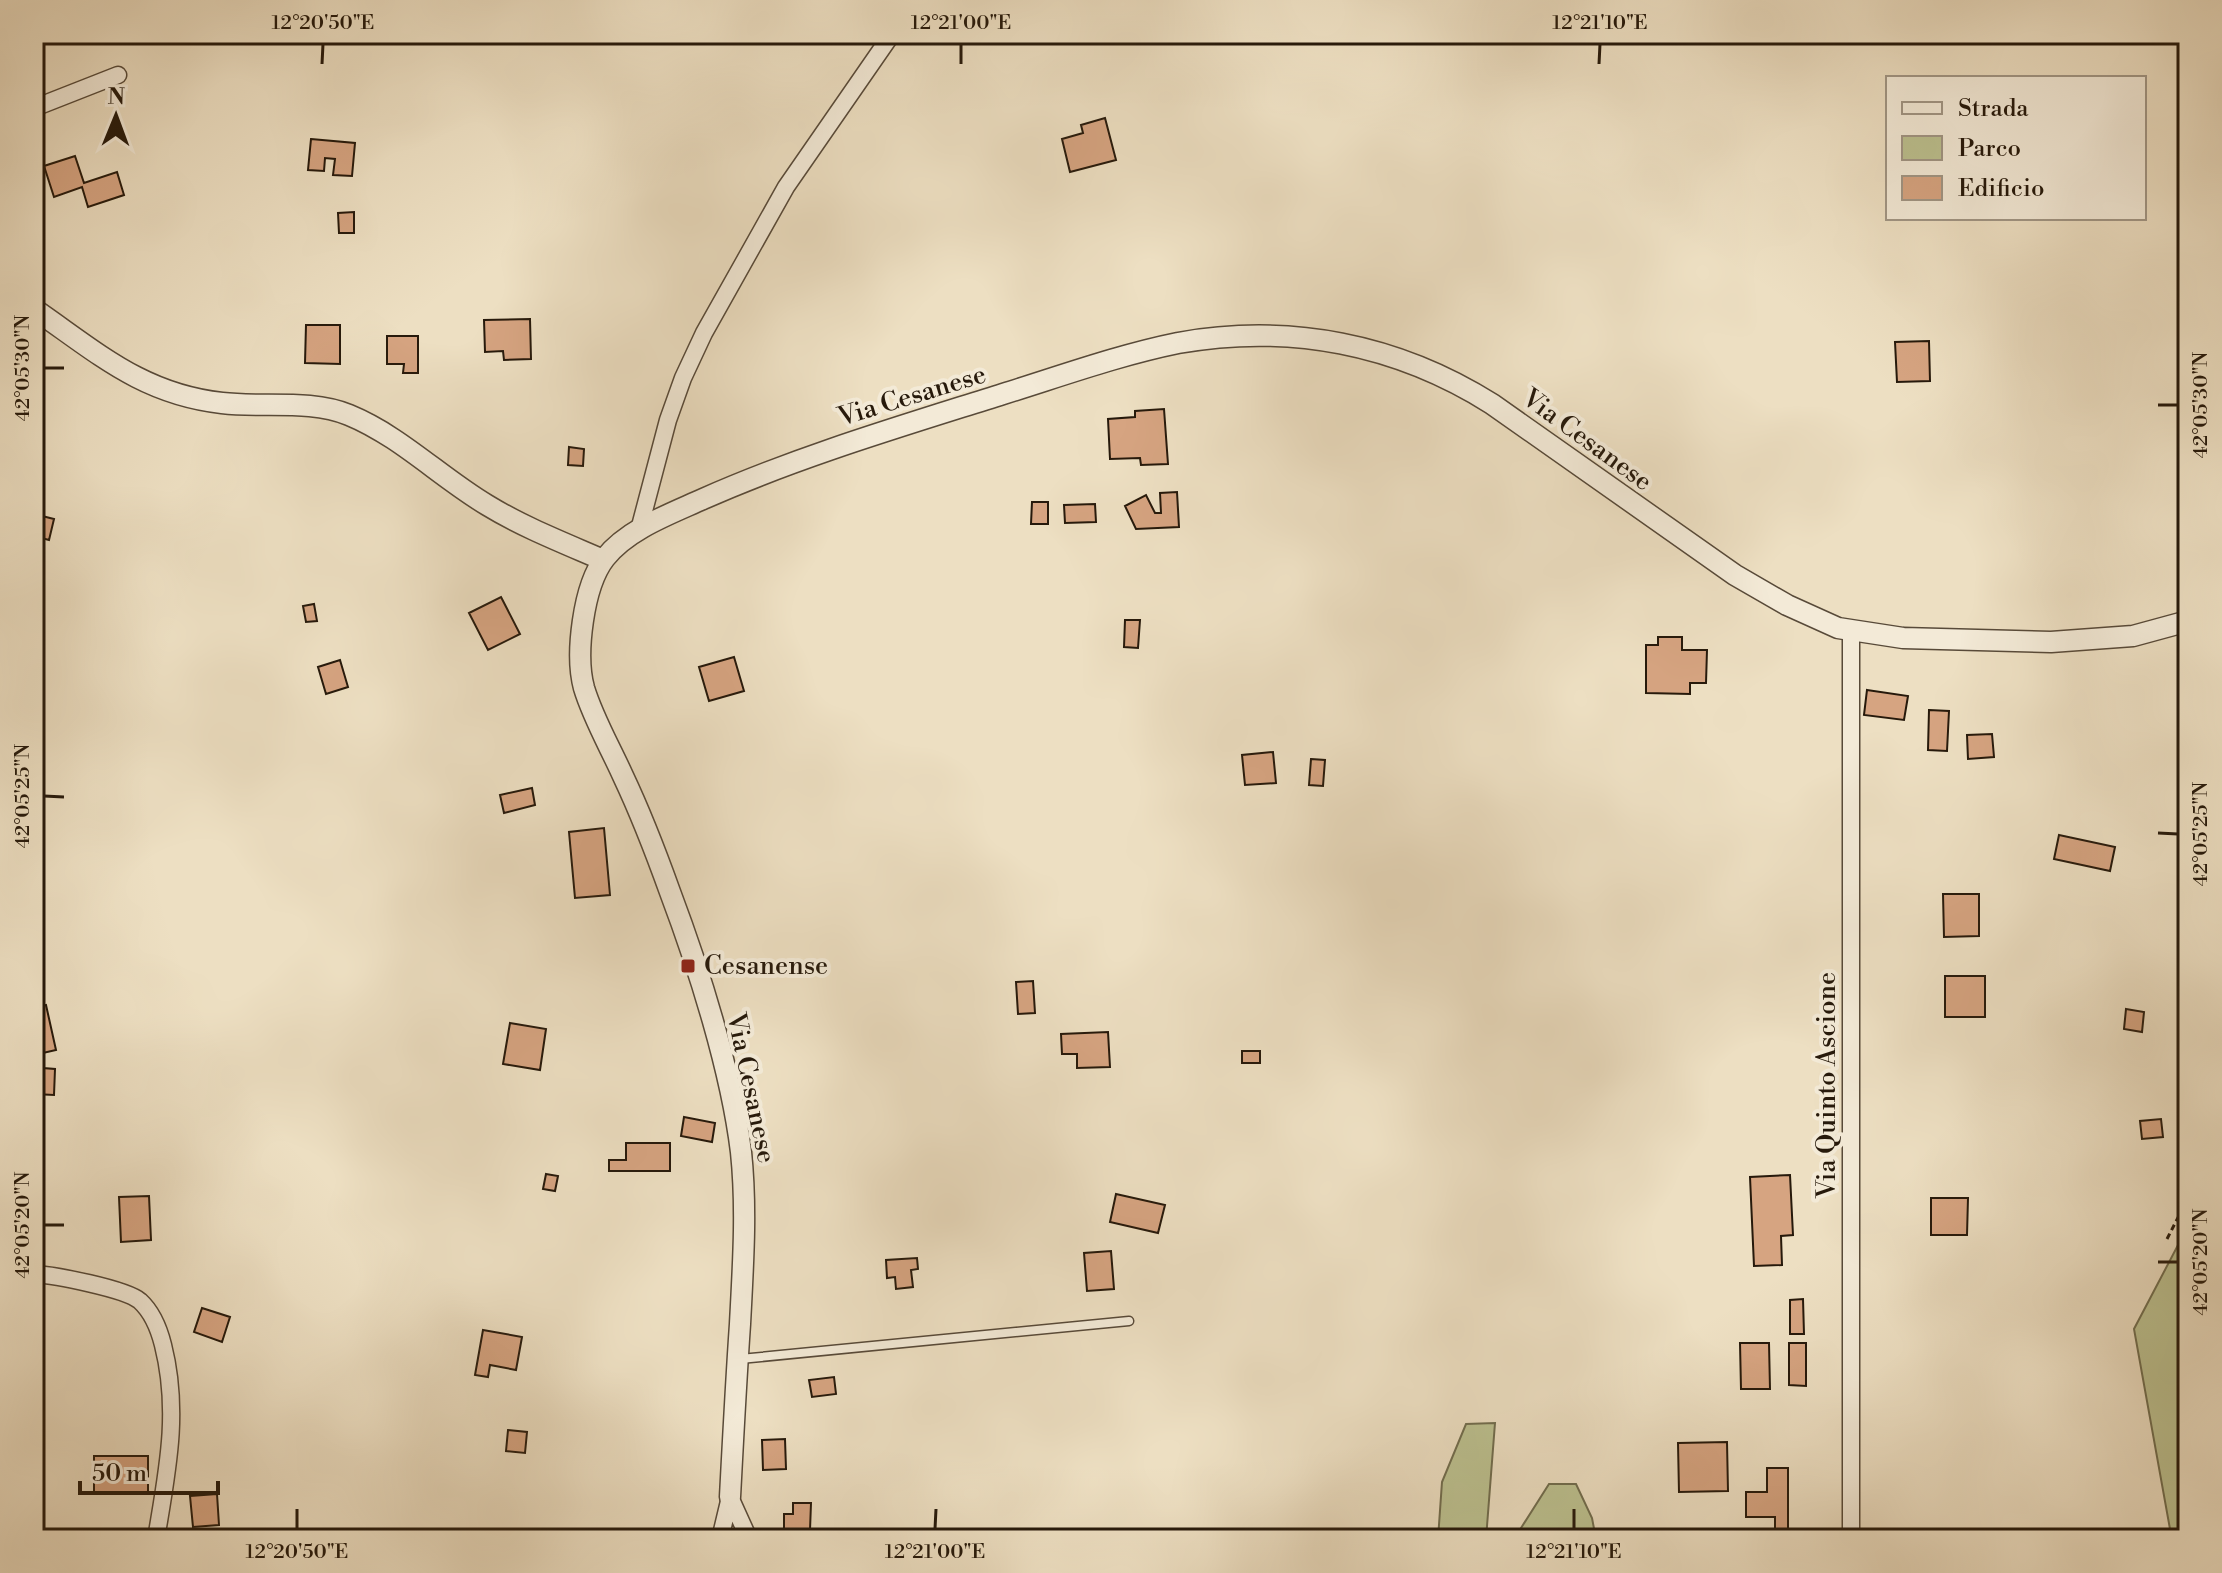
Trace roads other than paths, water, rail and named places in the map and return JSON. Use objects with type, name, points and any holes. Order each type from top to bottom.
[{"type":"street","points":[[639,530],[668,420],[704,333],[786,187],[892,34]]},
{"type":"street","points":[[34,108],[118,75]]},
{"type":"street","points":[[34,309],[126,372],[167,392],[221,403],[322,408],[352,416],[382,432],[486,505],[603,560]]},
{"type":"street","name":"Via Cesanese","points":[[749,1539],[730,1497],[745,1231],[740,1147],[733,1106],[711,1020],[673,900],[633,797],[583,685],[582,629],[592,585],[603,560],[639,530],[735,485],[848,442],[1103,363],[1172,344],[1205,339],[1245,336],[1313,338],[1372,349],[1421,366],[1462,385],[1735,575],[1807,615],[1851,631],[1959,641],[2080,641],[2156,631],[2188,621]]},
{"type":"street","name":"Via Quinto Ascione","points":[[1851,631],[1851,1539]]},
{"type":"street","points":[[34,1274],[74,1278],[139,1300],[158,1326],[171,1377],[172,1441],[156,1539]]},
{"type":"street","points":[[720,1539],[730,1497]]},
{"type":"lane","points":[[738,1360],[1129,1321]]},
{"type":"place","name":"Cesanense","points":[[688,966]]}]
